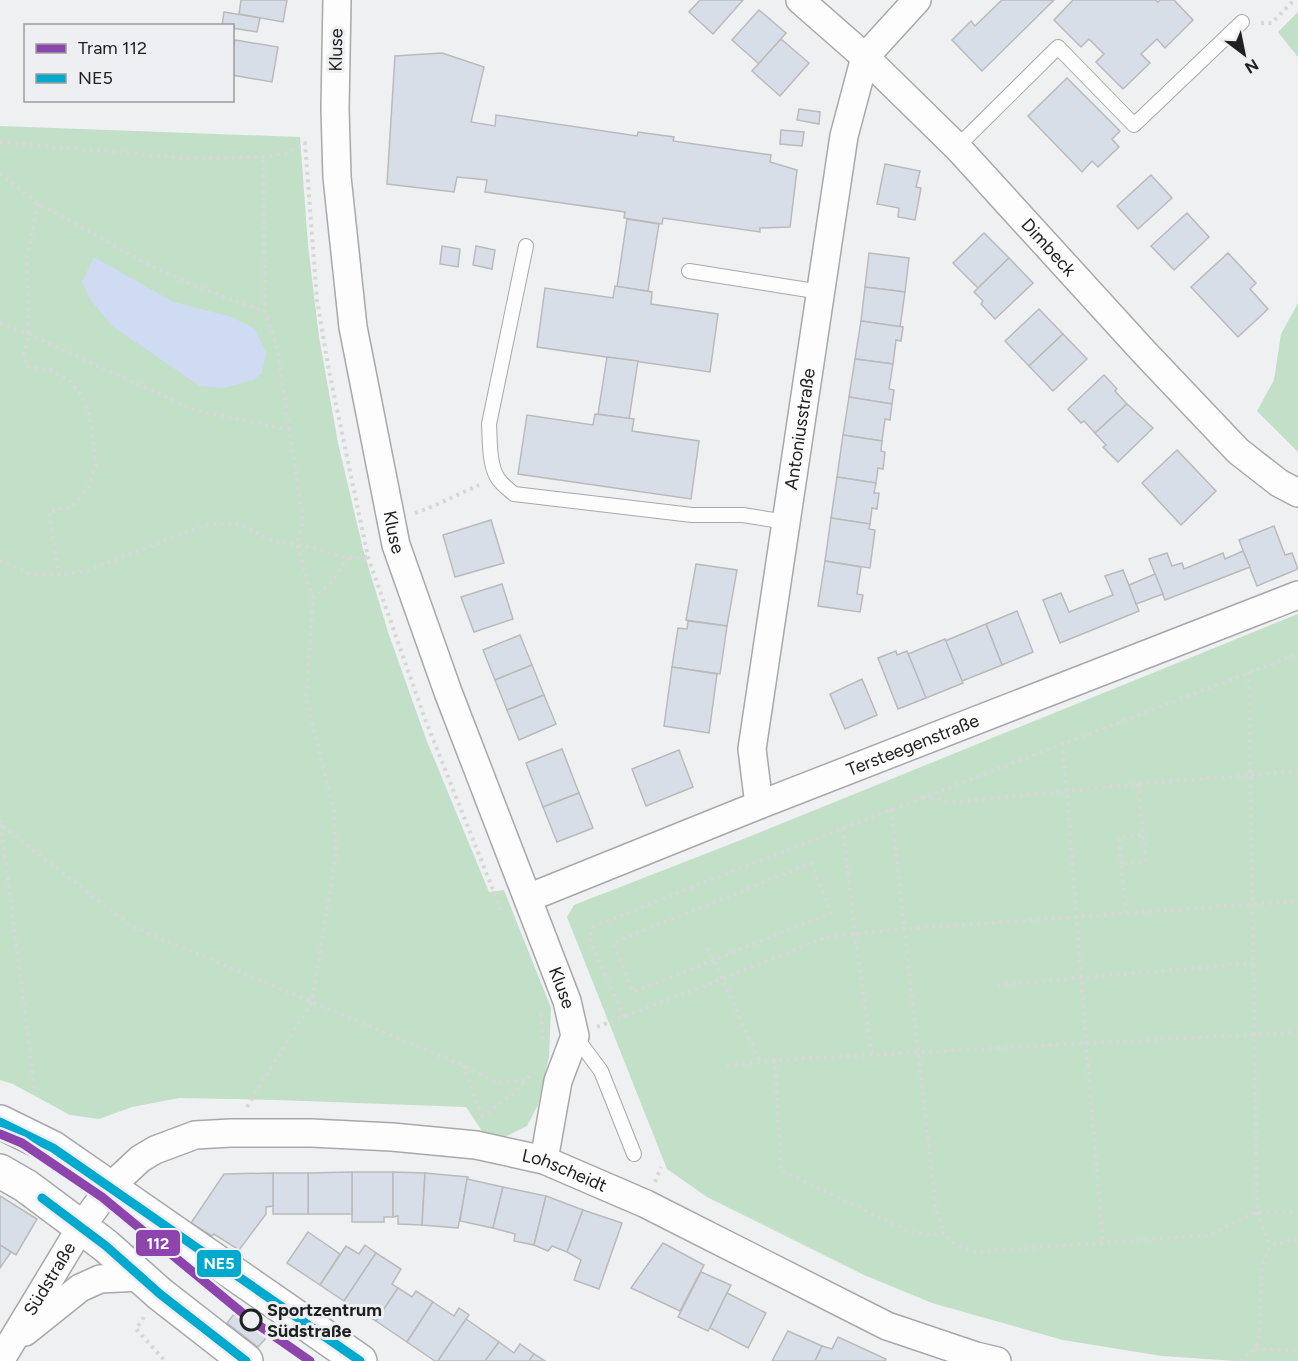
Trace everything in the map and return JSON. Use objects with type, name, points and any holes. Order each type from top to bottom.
[{"type":"main road","points":[[0,1122],[53,1148],[360,1361]]},
{"type":"main road","points":[[0,1171],[26,1186],[106,1246],[151,1286],[246,1361]]},
{"type":"street","name":"Kluse","points":[[337,0],[335,109],[337,177],[353,327],[394,533],[448,692],[567,1001],[575,1036]]},
{"type":"street","name":"Dimbeck","points":[[800,0],[864,57],[957,147],[1144,352],[1238,451],[1279,483],[1298,493]]},
{"type":"street","points":[[864,57],[917,0]]},
{"type":"street","name":"Antoniusstraße","points":[[759,805],[752,749],[844,136],[864,57]]},
{"type":"street","name":"Tersteegenstraße","points":[[528,898],[759,805],[1298,595]]},
{"type":"street","points":[[544,1161],[558,1082],[575,1036]]},
{"type":"street","name":"Lohscheidt","points":[[110,1187],[140,1159],[155,1150],[195,1135],[311,1133],[392,1137],[476,1145],[544,1161],[646,1204],[887,1326],[997,1361]]},
{"type":"street","name":"Südstraße","points":[[6,1351],[81,1227],[110,1187]]},
{"type":"street","name":"Südstraße","points":[[6,1351],[80,1288],[100,1278],[151,1286]]},
{"type":"lane","points":[[957,147],[1058,46],[1134,125],[1242,22]]},
{"type":"lane","points":[[526,246],[489,424],[490,454],[497,477],[507,489],[514,494],[692,515],[743,515],[786,522]]},
{"type":"lane","points":[[689,272],[820,292]]},
{"type":"lane","name":"Kluse","points":[[575,1036],[602,1071],[634,1154]]},
{"type":"path","points":[[1242,22],[1272,23],[1294,0]]},
{"type":"path","points":[[0,142],[182,158],[263,158],[286,153],[305,143]]},
{"type":"path","points":[[231,1133],[312,1001],[336,854],[334,810],[306,698],[313,600],[297,544],[303,521],[277,347],[265,312],[263,158]]},
{"type":"path","points":[[0,173],[38,204],[142,262],[265,312]]},
{"type":"path","points":[[38,204],[27,256],[28,334],[24,354],[26,366],[51,370],[71,382],[82,396],[90,417],[96,465],[88,488],[73,506],[49,512],[59,575]]},
{"type":"path","points":[[0,323],[192,408],[290,430]]},
{"type":"path","points":[[0,560],[28,573],[59,575],[86,571],[209,524],[240,524],[277,543],[297,544],[348,558],[368,557],[394,533],[429,508],[497,477]]},
{"type":"path","points":[[313,600],[332,581],[348,558]]},
{"type":"path","points":[[624,1017],[590,938],[594,926],[922,797],[1298,654]]},
{"type":"path","points":[[1240,1361],[1255,1349],[1259,1335],[1262,1265],[1270,1246],[1257,1212],[1249,672]]},
{"type":"path","points":[[1062,744],[1103,1242]]},
{"type":"path","points":[[922,797],[955,802],[1298,771]]},
{"type":"path","points":[[1121,864],[1146,862],[1138,784]]},
{"type":"path","points":[[891,809],[936,1211],[944,1233],[955,1244],[975,1252],[1208,1235],[1257,1212],[1298,1212]]},
{"type":"path","points":[[0,820],[35,1092]]},
{"type":"path","points":[[0,825],[131,926],[462,1065],[498,1083],[527,1080]]},
{"type":"path","points":[[843,828],[872,1055]]},
{"type":"path","points":[[1126,914],[1119,838],[1143,835]]},
{"type":"path","points":[[811,864],[831,913],[713,960],[633,992],[614,943],[811,864]]},
{"type":"path","points":[[604,1024],[826,937],[905,929],[1298,901]]},
{"type":"path","points":[[708,948],[760,1062]]},
{"type":"path","points":[[997,985],[1253,963]]},
{"type":"path","points":[[541,1011],[543,1049]]},
{"type":"path","points":[[727,1066],[775,1060],[1298,1032]]},
{"type":"path","points":[[775,1060],[781,1170],[910,1232],[930,1235],[944,1233]]},
{"type":"path","points":[[462,1065],[481,1117],[486,1124]]},
{"type":"path","points":[[481,1117],[513,1094],[527,1080],[532,1070]]},
{"type":"path","points":[[1270,1246],[1298,1240]]},
{"type":"path","points":[[151,1286],[136,1329],[165,1361]]},
{"type":"path","points":[[1255,1349],[1298,1350]]},
{"type":"green space","points":[[1298,12],[1298,57],[1278,32]]},
{"type":"green space","points":[[0,126],[300,137],[308,245],[319,337],[338,443],[363,549],[388,632],[426,739],[489,892],[504,890],[551,1008],[549,1057],[538,1105],[527,1126],[505,1137],[486,1137],[466,1107],[179,1098],[132,1107],[99,1119],[70,1115],[13,1084],[0,1080]]},
{"type":"green space","points":[[1298,303],[1298,452],[1257,411],[1274,380],[1281,334]]},
{"type":"green space","points":[[1298,614],[1298,1361],[1235,1361],[1162,1356],[1063,1340],[932,1303],[864,1275],[707,1197],[667,1169],[567,917],[574,905],[741,840]]},
{"type":"water","points":[[94,257],[173,302],[232,317],[255,329],[266,353],[262,373],[253,380],[224,388],[200,386],[112,326],[91,300],[82,282]]},
{"type":"building","points":[[241,0],[287,0],[283,22],[239,14]]},
{"type":"building","points":[[700,0],[743,0],[713,34],[689,12]]},
{"type":"building","points":[[1002,0],[1054,0],[982,71],[952,40],[971,21],[975,26]]},
{"type":"building","points":[[1073,0],[1155,0],[1158,2],[1174,0],[1193,20],[1165,48],[1157,39],[1141,54],[1150,63],[1123,89],[1096,62],[1104,54],[1089,39],[1081,47],[1054,20]]},
{"type":"building","points":[[759,10],[786,33],[759,64],[732,40]]},
{"type":"building","points":[[224,12],[260,18],[257,32],[234,28],[234,24],[222,24]]},
{"type":"building","points":[[781,39],[809,63],[780,96],[752,71]]},
{"type":"building","points":[[235,40],[278,47],[272,82],[234,75]]},
{"type":"building","points":[[442,53],[484,67],[471,122],[495,126],[496,115],[637,136],[638,132],[674,137],[673,141],[771,155],[770,162],[797,170],[790,227],[760,228],[760,232],[663,218],[662,224],[624,218],[625,212],[485,192],[487,180],[457,177],[454,192],[387,184],[395,56]]},
{"type":"building","points":[[1067,78],[1120,131],[1112,139],[1119,147],[1098,167],[1092,161],[1082,172],[1028,116]]},
{"type":"building","points":[[799,109],[820,112],[819,124],[797,120]]},
{"type":"building","points":[[781,130],[804,132],[802,146],[780,144]]},
{"type":"building","points":[[885,164],[920,171],[916,187],[921,188],[915,220],[898,217],[899,208],[877,204]]},
{"type":"building","points":[[1151,175],[1172,198],[1138,229],[1117,206]]},
{"type":"building","points":[[1187,213],[1209,237],[1174,270],[1151,246]]},
{"type":"building","points":[[627,219],[659,224],[648,291],[617,287]]},
{"type":"building","points":[[984,233],[1009,258],[978,288],[953,263]]},
{"type":"building","points":[[442,246],[460,249],[458,267],[440,264]]},
{"type":"building","points":[[476,246],[495,250],[492,269],[473,265]]},
{"type":"building","points":[[869,253],[909,258],[905,292],[865,287]]},
{"type":"building","points":[[1228,253],[1256,283],[1250,289],[1268,309],[1238,337],[1191,287]]},
{"type":"building","points":[[1009,258],[1033,283],[995,319],[981,304],[983,301],[974,292]]},
{"type":"building","points":[[615,286],[652,292],[651,304],[718,314],[710,372],[537,347],[545,288],[613,298]]},
{"type":"building","points":[[865,287],[905,292],[900,327],[861,321]]},
{"type":"building","points":[[1039,309],[1063,334],[1029,366],[1005,341]]},
{"type":"building","points":[[861,321],[903,327],[901,341],[896,340],[893,364],[855,359]]},
{"type":"building","points":[[1063,334],[1087,359],[1053,391],[1029,366]]},
{"type":"building","points":[[607,357],[638,361],[629,419],[598,414]]},
{"type":"building","points":[[855,359],[893,364],[889,389],[894,390],[892,404],[849,397]]},
{"type":"building","points":[[1104,375],[1127,404],[1095,433],[1084,421],[1081,423],[1068,409]]},
{"type":"building","points":[[849,397],[892,404],[890,420],[885,419],[882,441],[843,435]]},
{"type":"building","points":[[1127,404],[1153,428],[1118,462],[1103,447],[1106,445],[1095,433]]},
{"type":"building","points":[[595,414],[634,419],[632,431],[699,441],[691,499],[518,474],[527,415],[593,425]]},
{"type":"building","points":[[843,435],[882,441],[881,451],[885,452],[883,469],[878,468],[876,483],[837,477]]},
{"type":"building","points":[[1177,450],[1216,491],[1181,525],[1142,483]]},
{"type":"building","points":[[837,477],[876,483],[874,493],[879,493],[877,509],[872,508],[870,524],[831,518]]},
{"type":"building","points":[[831,518],[870,524],[869,529],[875,530],[870,568],[825,561]]},
{"type":"building","points":[[491,520],[504,563],[455,577],[443,535]]},
{"type":"building","points":[[1274,526],[1285,555],[1292,553],[1298,569],[1257,586],[1239,540]]},
{"type":"building","points":[[1243,551],[1250,567],[1165,600],[1149,559],[1167,553],[1172,566],[1182,563],[1184,569],[1223,553],[1225,559]]},
{"type":"building","points":[[825,561],[861,567],[857,594],[863,595],[860,612],[818,606]]},
{"type":"building","points":[[696,564],[737,570],[727,626],[686,620]]},
{"type":"building","points":[[1123,570],[1139,611],[1060,643],[1043,600],[1061,593],[1069,612],[1113,595],[1105,576]]},
{"type":"building","points":[[1155,574],[1163,594],[1136,604],[1129,585]]},
{"type":"building","points":[[502,584],[513,619],[474,632],[461,597]]},
{"type":"building","points":[[1017,611],[1033,652],[1002,665],[986,624]]},
{"type":"building","points":[[688,621],[727,626],[720,674],[672,667],[678,628],[687,629]]},
{"type":"building","points":[[986,624],[1002,665],[962,681],[945,641]]},
{"type":"building","points":[[520,635],[532,665],[495,680],[483,650]]},
{"type":"building","points":[[945,639],[963,683],[926,698],[908,654]]},
{"type":"building","points":[[896,651],[897,655],[907,651],[926,698],[898,709],[878,658]]},
{"type":"building","points":[[532,665],[544,695],[507,710],[495,680]]},
{"type":"building","points":[[672,667],[717,674],[709,733],[664,726]]},
{"type":"building","points":[[862,679],[877,715],[845,729],[830,694]]},
{"type":"building","points":[[544,695],[556,724],[519,740],[507,710]]},
{"type":"building","points":[[562,749],[579,793],[543,807],[526,763]]},
{"type":"building","points":[[679,750],[693,787],[646,806],[632,769]]},
{"type":"building","points":[[579,793],[593,828],[557,842],[543,807]]},
{"type":"building","points":[[352,1172],[393,1172],[393,1217],[384,1217],[384,1222],[352,1222]]},
{"type":"building","points":[[352,1172],[352,1214],[308,1214],[308,1173]]},
{"type":"building","points":[[393,1172],[425,1173],[422,1225],[398,1224],[398,1216],[393,1217]]},
{"type":"building","points":[[273,1173],[308,1173],[308,1214],[273,1214]]},
{"type":"building","points":[[273,1173],[273,1206],[266,1207],[266,1214],[239,1250],[191,1223],[224,1174]]},
{"type":"building","points":[[425,1173],[468,1177],[458,1228],[422,1225]]},
{"type":"building","points":[[467,1179],[503,1187],[493,1228],[460,1221]]},
{"type":"building","points":[[503,1187],[546,1196],[534,1245],[514,1241],[515,1234],[493,1228]]},
{"type":"building","points":[[0,1196],[37,1219],[16,1255],[0,1245]]},
{"type":"building","points":[[546,1196],[583,1210],[567,1252],[552,1246],[548,1251],[534,1245]]},
{"type":"building","points":[[583,1210],[622,1223],[599,1289],[574,1280],[581,1260],[567,1252]]},
{"type":"building","points":[[308,1232],[340,1254],[320,1285],[287,1263]]},
{"type":"building","points":[[663,1243],[704,1265],[680,1311],[631,1288]]},
{"type":"building","points":[[0,1245],[11,1252],[0,1268]]},
{"type":"building","points":[[365,1245],[376,1253],[344,1301],[320,1285],[346,1246],[359,1254]]},
{"type":"building","points":[[376,1253],[401,1269],[392,1284],[398,1288],[376,1321],[344,1301]]},
{"type":"building","points":[[701,1272],[731,1285],[708,1331],[678,1317]]},
{"type":"building","points":[[398,1288],[412,1297],[416,1291],[433,1302],[407,1342],[376,1321]]},
{"type":"building","points":[[727,1293],[766,1313],[748,1348],[710,1328]]},
{"type":"building","points":[[433,1302],[454,1316],[459,1308],[469,1315],[438,1361],[407,1342]]},
{"type":"building","points":[[234,1314],[266,1338],[258,1347],[227,1323]]},
{"type":"building","points":[[466,1319],[499,1342],[485,1361],[438,1361]]},
{"type":"building","points":[[788,1331],[822,1346],[815,1361],[772,1361]]},
{"type":"building","points":[[838,1337],[886,1359],[885,1361],[815,1361],[822,1346],[832,1349]]},
{"type":"building","points":[[499,1342],[514,1353],[520,1344],[534,1354],[529,1361],[485,1361]]},
{"type":"building","points":[[534,1354],[545,1361],[529,1361]]},
{"type":"tram line","name":"112","points":[[0,1134],[22,1143],[102,1197],[251,1320],[310,1361]]},
{"type":"transit line","name":"NE5","points":[[0,1122],[53,1148],[360,1361]]},
{"type":"transit line","name":"NE5","points":[[42,1198],[106,1246],[160,1294],[246,1361]]},
{"type":"place","name":"Sportzentrum Südstraße","points":[[251,1320]]}]
